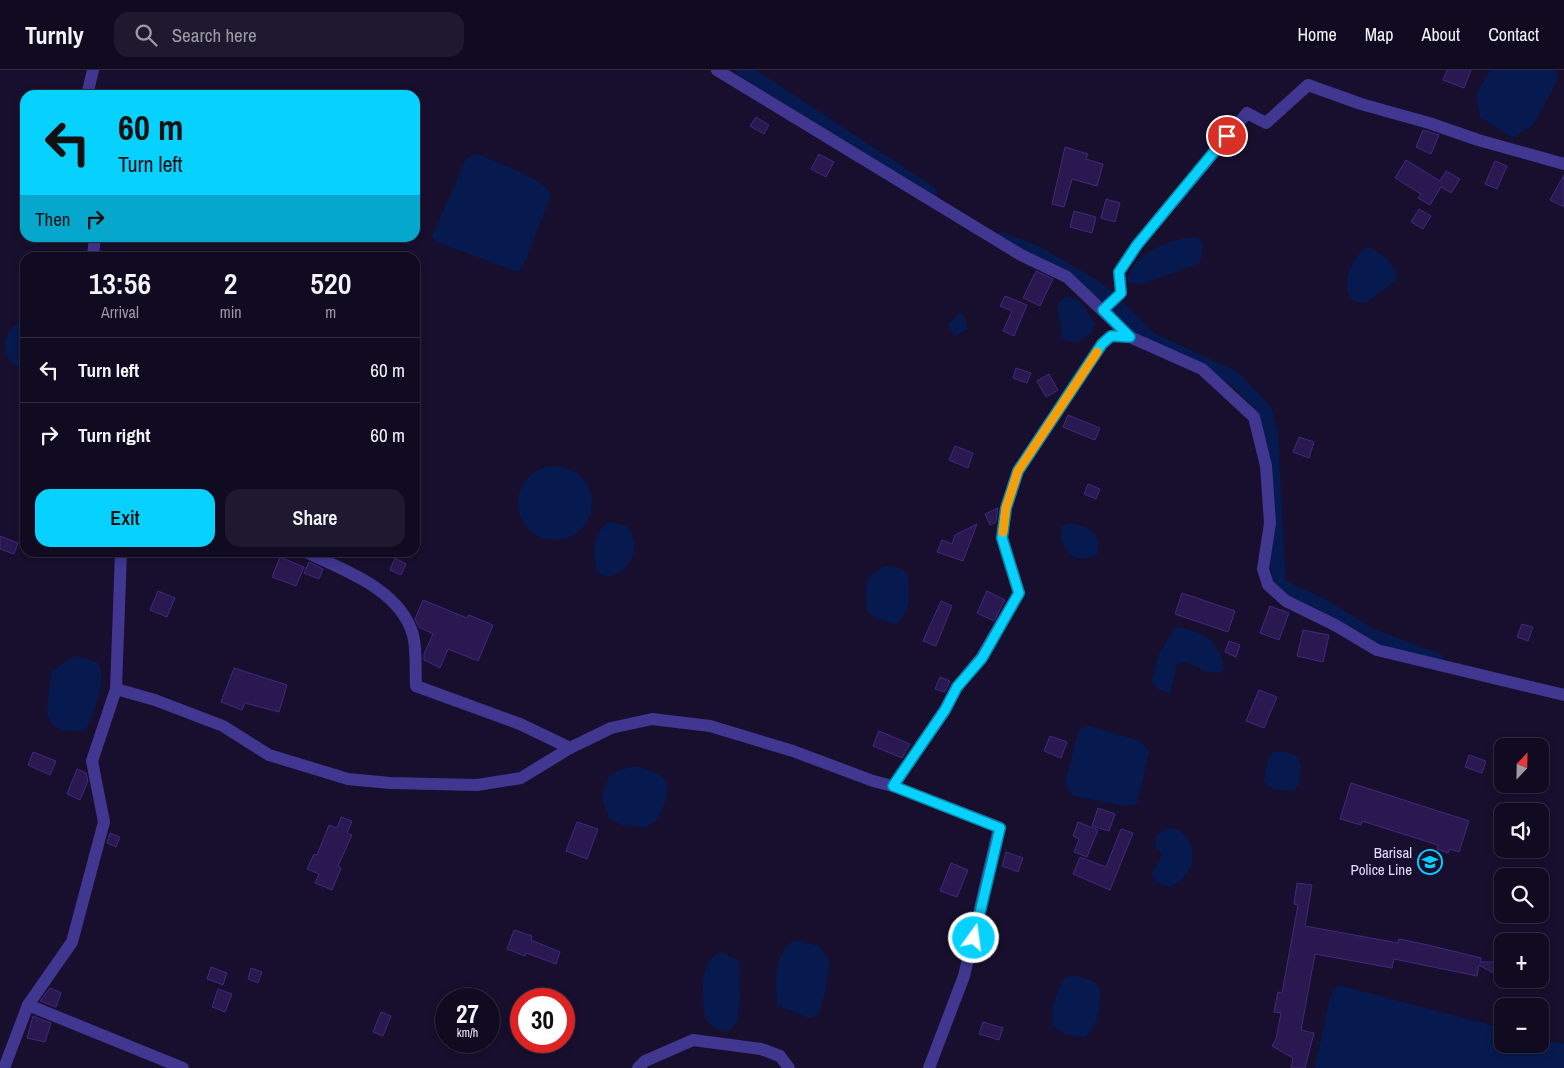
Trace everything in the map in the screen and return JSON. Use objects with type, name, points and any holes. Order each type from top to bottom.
[{"type":"street","points":[[88,90],[93,70]]},
{"type":"street","points":[[716,70],[1021,255],[1067,277],[1130,337]]},
{"type":"street","points":[[1103,310],[1121,293],[1119,272],[1137,245],[1246,112],[1266,123],[1308,85],[1361,104],[1564,164]]},
{"type":"street","points":[[893,786],[945,710],[957,687],[982,658],[1019,593],[1002,538],[1006,508],[1018,471],[1102,344],[1111,336],[1130,337],[1202,369],[1254,416],[1266,466],[1270,523],[1263,568],[1268,584],[1286,601],[1335,625],[1377,650],[1564,695]]},
{"type":"street","points":[[4,1068],[28,1005],[72,942],[104,822],[92,761],[116,689],[121,557]]},
{"type":"street","points":[[316,557],[365,581],[395,601],[413,635],[416,686],[520,724],[570,748]]},
{"type":"street","points":[[116,689],[155,700],[223,726],[269,756],[348,779],[390,783],[477,786],[521,778],[570,748],[611,728],[652,719],[710,726],[793,751],[873,781],[893,786],[1000,828],[994,860],[964,976],[929,1068]]},
{"type":"street","points":[[28,1005],[183,1068]]},
{"type":"street","points":[[638,1068],[645,1061],[693,1040],[761,1049],[780,1056],[789,1068]]},
{"type":"water","points":[[1490,70],[1554,70],[1557,73],[1557,81],[1534,124],[1513,138],[1480,117],[1476,95]]},
{"type":"water","points":[[476,154],[529,177],[547,189],[551,195],[525,262],[518,272],[437,242],[432,236],[466,159]]},
{"type":"water","points":[[1194,237],[1200,239],[1203,247],[1200,263],[1143,284],[1127,283],[1129,273],[1135,264],[1152,250],[1173,241]]},
{"type":"water","points":[[1368,247],[1378,252],[1391,264],[1397,280],[1367,302],[1358,302],[1351,298],[1347,282],[1353,262]]},
{"type":"water","points":[[1066,296],[1080,302],[1095,324],[1091,333],[1076,343],[1063,340],[1057,305]]},
{"type":"water","points":[[960,313],[966,319],[967,329],[956,336],[947,325]]},
{"type":"water","points":[[20,323],[20,366],[18,367],[8,358],[5,345],[6,339],[13,327]]},
{"type":"water","points":[[548,466],[562,466],[576,472],[586,482],[592,496],[590,517],[576,534],[562,540],[548,540],[534,534],[524,524],[518,510],[518,496],[524,482],[534,472]]},
{"type":"water","points":[[608,522],[627,526],[634,541],[633,556],[629,562],[618,573],[610,577],[598,573],[594,553],[596,539]]},
{"type":"water","points":[[1071,523],[1093,532],[1098,541],[1097,555],[1081,558],[1069,554],[1065,549],[1061,535],[1062,526]]},
{"type":"water","points":[[884,567],[897,567],[907,573],[909,601],[905,614],[896,624],[875,618],[867,610],[867,584],[872,575]]},
{"type":"water","points":[[1175,627],[1201,634],[1215,645],[1223,660],[1224,670],[1219,673],[1207,672],[1186,662],[1177,664],[1170,694],[1158,689],[1152,681],[1159,654]]},
{"type":"water","points":[[72,657],[85,658],[98,663],[101,671],[96,706],[86,730],[70,731],[59,728],[52,723],[48,716],[47,706],[52,671]]},
{"type":"water","points":[[1089,726],[1140,741],[1149,752],[1137,804],[1125,806],[1073,796],[1065,785],[1079,729]]},
{"type":"water","points":[[1273,752],[1286,752],[1297,756],[1301,766],[1299,785],[1293,791],[1273,789],[1264,782],[1268,760]]},
{"type":"water","points":[[636,766],[659,775],[665,780],[668,788],[664,805],[658,818],[645,828],[622,825],[609,819],[602,797],[609,776],[620,770]]},
{"type":"water","points":[[1176,828],[1189,842],[1193,858],[1186,874],[1171,887],[1159,883],[1152,873],[1162,855],[1155,845],[1157,834],[1166,829]]},
{"type":"water","points":[[795,940],[820,946],[830,962],[825,993],[818,1015],[809,1018],[777,1005],[776,978],[779,960],[783,952]]},
{"type":"water","points":[[721,952],[739,961],[740,1000],[737,1022],[728,1031],[718,1030],[705,1019],[703,1001],[703,981],[708,963]]},
{"type":"water","points":[[1073,975],[1091,980],[1099,986],[1098,1014],[1093,1027],[1085,1037],[1066,1035],[1052,1025],[1053,1005],[1062,980]]},
{"type":"water","points":[[1342,986],[1494,1026],[1494,1053],[1549,1053],[1549,1040],[1564,1044],[1564,1068],[1315,1068],[1330,997],[1336,987]]},
{"type":"building","points":[[1447,70],[1471,70],[1464,88],[1443,80]]},
{"type":"building","points":[[756,117],[769,125],[764,134],[750,126]]},
{"type":"building","points":[[1423,130],[1439,135],[1431,154],[1416,147]]},
{"type":"building","points":[[1065,147],[1088,154],[1086,159],[1103,164],[1097,186],[1072,179],[1064,207],[1052,204]]},
{"type":"building","points":[[819,154],[834,162],[826,177],[811,169]]},
{"type":"building","points":[[1406,160],[1440,181],[1446,171],[1460,179],[1451,193],[1441,187],[1430,205],[1418,198],[1421,194],[1395,178]]},
{"type":"building","points":[[1495,161],[1507,166],[1497,189],[1485,184]]},
{"type":"building","points":[[1564,175],[1564,207],[1550,200]]},
{"type":"building","points":[[1106,199],[1120,203],[1115,222],[1101,218]]},
{"type":"building","points":[[1419,209],[1431,216],[1423,229],[1411,222]]},
{"type":"building","points":[[1074,211],[1096,217],[1092,233],[1070,227]]},
{"type":"building","points":[[1036,271],[1053,279],[1040,306],[1023,298]]},
{"type":"building","points":[[1005,296],[1027,305],[1014,336],[1003,331],[1012,311],[1000,306]]},
{"type":"building","points":[[1016,368],[1031,373],[1027,383],[1013,378]]},
{"type":"building","points":[[1049,374],[1058,390],[1046,397],[1037,381]]},
{"type":"building","points":[[1068,415],[1100,428],[1095,440],[1063,427]]},
{"type":"building","points":[[1299,437],[1314,442],[1309,458],[1293,452]]},
{"type":"building","points":[[955,446],[973,453],[968,468],[949,460]]},
{"type":"building","points":[[1088,484],[1100,489],[1096,499],[1084,494]]},
{"type":"building","points":[[998,508],[996,522],[990,525],[985,514]]},
{"type":"building","points":[[977,524],[963,561],[937,552],[942,540],[952,544],[955,535]]},
{"type":"building","points":[[0,536],[18,543],[14,554],[0,549]]},
{"type":"building","points":[[280,557],[304,567],[296,586],[272,577]]},
{"type":"building","points":[[395,558],[406,564],[401,575],[390,570]]},
{"type":"building","points":[[309,562],[323,569],[319,579],[304,573]]},
{"type":"building","points":[[158,591],[175,598],[167,617],[150,610]]},
{"type":"building","points":[[987,591],[1005,600],[994,621],[977,613]]},
{"type":"building","points":[[1182,593],[1235,611],[1228,632],[1175,614]]},
{"type":"building","points":[[423,600],[467,618],[469,615],[493,625],[478,661],[448,649],[440,668],[424,660],[424,654],[433,634],[419,627],[415,619]]},
{"type":"building","points":[[941,601],[952,606],[936,646],[923,641]]},
{"type":"building","points":[[1270,606],[1289,613],[1279,640],[1260,633]]},
{"type":"building","points":[[1522,624],[1533,627],[1528,641],[1517,637]]},
{"type":"building","points":[[1303,630],[1329,635],[1323,662],[1297,656]]},
{"type":"building","points":[[1229,641],[1240,645],[1236,657],[1225,652]]},
{"type":"building","points":[[234,668],[287,685],[279,712],[245,703],[242,710],[221,702]]},
{"type":"building","points":[[940,677],[950,681],[945,692],[935,689]]},
{"type":"building","points":[[1259,690],[1277,697],[1264,728],[1246,721]]},
{"type":"building","points":[[879,731],[910,744],[902,758],[873,746]]},
{"type":"building","points":[[1050,736],[1067,742],[1061,758],[1044,751]]},
{"type":"building","points":[[33,752],[56,761],[50,775],[28,765]]},
{"type":"building","points":[[1469,755],[1486,761],[1482,773],[1465,767]]},
{"type":"building","points":[[77,769],[86,773],[88,781],[80,800],[67,794]]},
{"type":"building","points":[[1351,783],[1469,821],[1459,852],[1450,849],[1448,853],[1437,849],[1438,845],[1362,821],[1361,825],[1340,819]]},
{"type":"building","points":[[1098,808],[1115,814],[1109,831],[1092,826]]},
{"type":"building","points":[[341,817],[352,821],[347,833],[352,835],[338,866],[341,868],[332,890],[315,883],[319,874],[307,869],[314,854],[317,855],[329,825],[337,828]]},
{"type":"building","points":[[577,822],[598,829],[587,859],[566,851]]},
{"type":"building","points":[[1078,822],[1098,830],[1087,857],[1074,852],[1079,839],[1073,836]]},
{"type":"building","points":[[1121,829],[1133,833],[1110,890],[1073,874],[1080,857],[1106,867]]},
{"type":"building","points":[[110,833],[120,837],[116,847],[107,843]]},
{"type":"building","points":[[1006,852],[1023,858],[1018,872],[1002,866]]},
{"type":"building","points":[[951,863],[968,870],[957,897],[940,891]]},
{"type":"building","points":[[1297,883],[1312,885],[1305,926],[1398,943],[1399,939],[1481,958],[1480,962],[1494,962],[1494,973],[1479,965],[1477,976],[1394,959],[1392,968],[1315,954],[1301,1030],[1314,1033],[1305,1068],[1291,1068],[1293,1058],[1272,1046],[1276,1039],[1281,1013],[1274,1012],[1278,992],[1282,993],[1298,905],[1294,904]]},
{"type":"building","points":[[514,930],[532,936],[531,940],[560,952],[556,964],[526,953],[525,956],[507,949]]},
{"type":"building","points":[[211,967],[227,973],[223,985],[207,979]]},
{"type":"building","points":[[251,968],[262,972],[258,983],[248,979]]},
{"type":"building","points":[[50,988],[61,993],[56,1007],[40,1001]]},
{"type":"building","points":[[218,989],[232,994],[225,1012],[212,1007]]},
{"type":"building","points":[[381,1012],[391,1016],[383,1036],[373,1032]]},
{"type":"building","points":[[33,1016],[51,1023],[45,1042],[27,1038]]},
{"type":"building","points":[[983,1022],[1003,1028],[999,1040],[979,1034]]},
{"type":"waterway","points":[[743,70],[930,193]]},
{"type":"waterway","points":[[1001,239],[1037,253],[1090,284],[1108,297],[1150,339],[1233,377],[1265,410],[1271,435],[1279,585],[1325,607],[1370,635],[1437,660]]},
{"type":"slow traffic","points":[[1003,532],[1006,508],[1018,471],[1062,408],[1097,352]]},
{"type":"place","name":"Barisal Police Line","points":[[1430,862]]},
{"type":"route","points":[[974,938],[994,860],[1000,828],[893,786],[945,710],[957,687],[982,658],[1019,593],[1002,538],[1006,508],[1018,471],[1062,408],[1102,344],[1111,336],[1130,337],[1103,310],[1121,293],[1119,272],[1137,245],[1227,136]]}]
